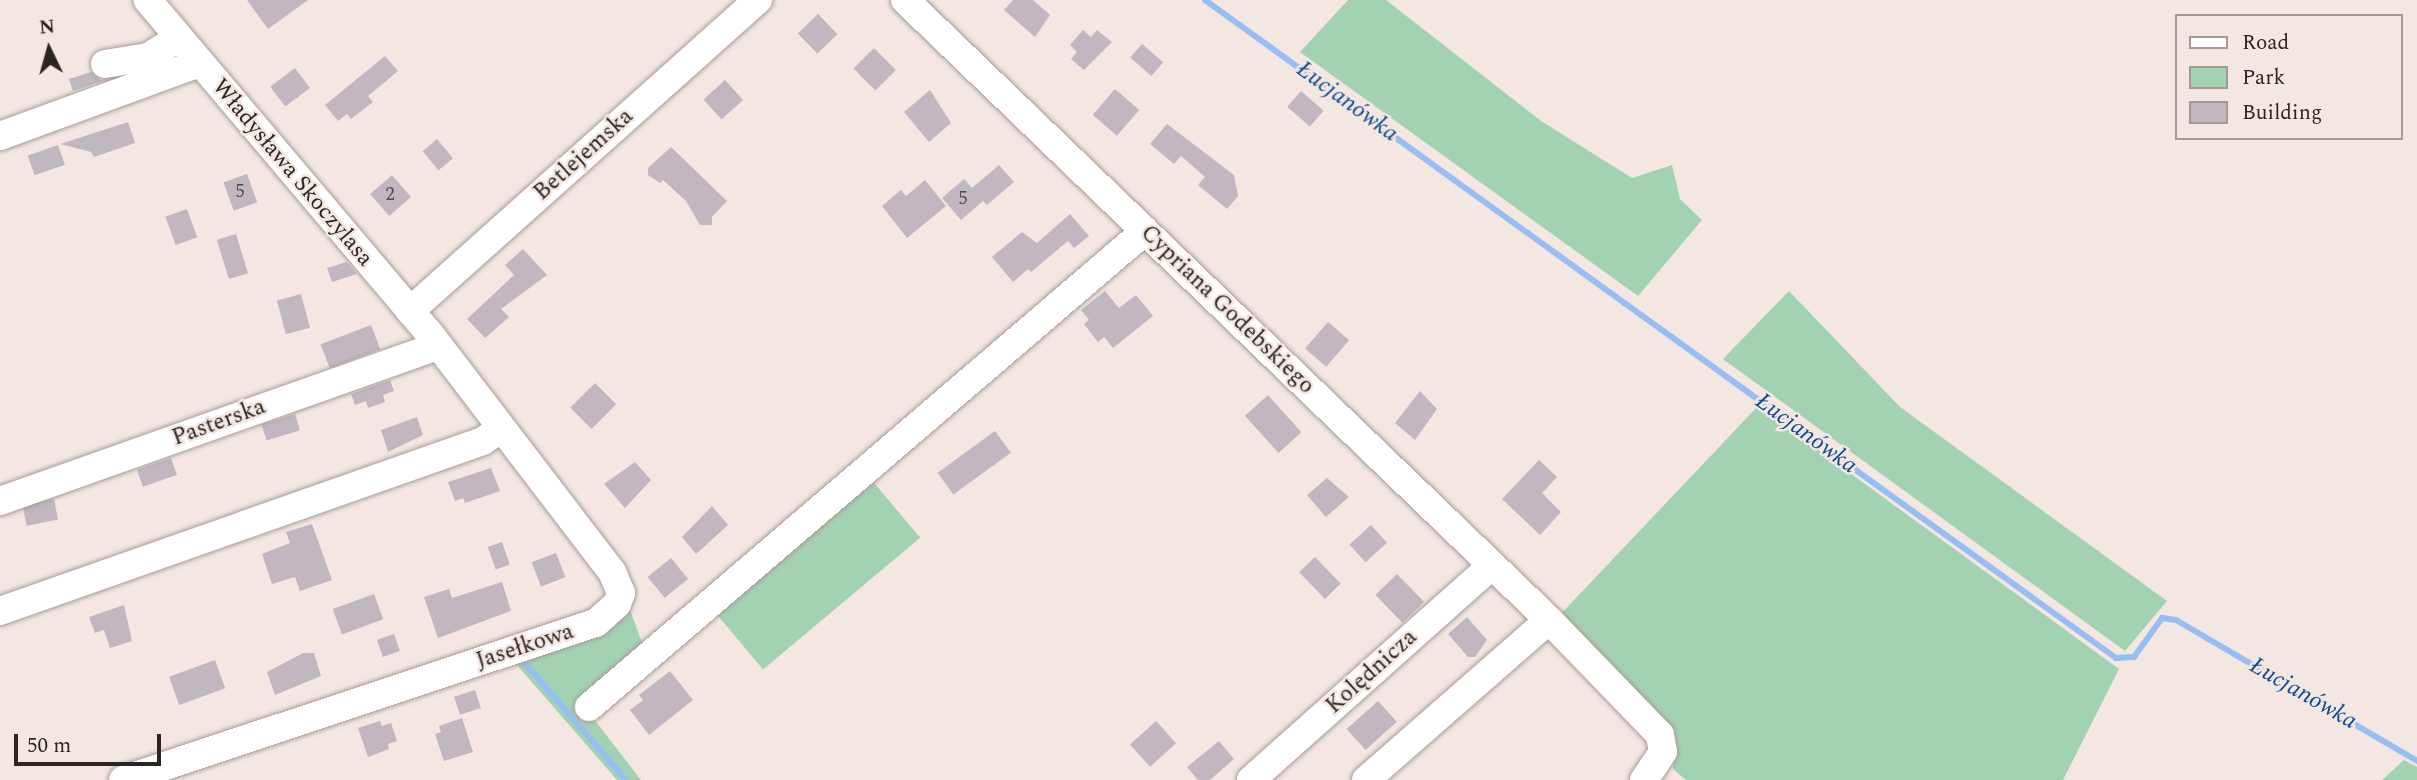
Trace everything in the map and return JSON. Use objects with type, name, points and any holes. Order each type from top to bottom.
[{"type":"street","name":"Władysława Skoczylasa","points":[[148,0],[437,346]]},
{"type":"street","name":"Betlejemska","points":[[410,311],[758,0]]},
{"type":"street","name":"Cypriana Godebskiego","points":[[905,0],[1549,620],[1660,735],[1663,752],[1644,780]]},
{"type":"street","points":[[105,64],[148,57],[178,38]]},
{"type":"street","points":[[0,136],[199,63]]},
{"type":"street","points":[[589,708],[1144,231]]},
{"type":"street","name":"Jasełkowa","points":[[122,780],[596,623],[617,604],[621,593],[612,572],[437,346]]},
{"type":"street","name":"Pasterska","points":[[0,501],[437,346]]},
{"type":"street","points":[[0,611],[483,441],[501,428]]},
{"type":"street","name":"Kolędnicza","points":[[1251,780],[1492,565]]},
{"type":"street","points":[[1366,780],[1549,620]]},
{"type":"green space","points":[[1348,0],[1386,0],[1541,121],[1632,178],[1672,165],[1680,199],[1702,220],[1638,296],[1300,52]]},
{"type":"green space","points":[[1789,291],[1900,407],[2167,601],[2125,651],[1723,359]]},
{"type":"green space","points":[[1758,406],[2119,669],[2063,780],[1686,780],[1673,769],[1673,735],[1557,618]]},
{"type":"green space","points":[[870,478],[920,538],[763,670],[713,610]]},
{"type":"green space","points":[[629,607],[645,651],[583,705],[641,780],[617,780],[517,665],[492,666]]},
{"type":"green space","points":[[2404,760],[2417,767],[2417,780],[2382,780]]},
{"type":"building","points":[[247,0],[308,0],[268,29]]},
{"type":"building","points":[[1013,0],[1033,0],[1050,15],[1035,37],[1004,10]]},
{"type":"building","points":[[818,14],[837,34],[817,54],[798,33]]},
{"type":"building","points":[[1083,30],[1091,37],[1097,30],[1112,42],[1084,70],[1071,59],[1077,52],[1070,45]]},
{"type":"building","points":[[1142,44],[1163,62],[1151,76],[1130,58]]},
{"type":"building","points":[[874,48],[896,70],[875,90],[853,69]]},
{"type":"building","points":[[385,56],[398,71],[368,96],[373,102],[351,119],[347,114],[338,121],[325,105]]},
{"type":"building","points":[[295,68],[310,88],[285,107],[270,87]]},
{"type":"building","points":[[91,72],[102,81],[73,91],[69,79]]},
{"type":"building","points":[[725,80],[743,100],[722,119],[703,99]]},
{"type":"building","points":[[1115,89],[1139,110],[1117,136],[1093,115]]},
{"type":"building","points":[[930,90],[951,123],[929,142],[904,112]]},
{"type":"building","points":[[1301,91],[1324,111],[1310,127],[1287,107]]},
{"type":"building","points":[[128,122],[135,143],[94,157],[91,152],[60,144]]},
{"type":"building","points":[[1167,124],[1234,175],[1238,196],[1227,209],[1198,185],[1205,177],[1181,156],[1174,164],[1150,144]]},
{"type":"building","points":[[437,139],[453,158],[439,170],[422,151]]},
{"type":"building","points":[[58,145],[65,165],[35,175],[28,155]]},
{"type":"building","points":[[671,147],[727,201],[712,217],[712,225],[700,225],[686,201],[663,180],[660,183],[648,175],[648,168]]},
{"type":"building","points":[[999,165],[1014,182],[987,205],[983,201],[961,220],[942,198],[964,179],[972,188]]},
{"type":"building","points":[[247,174],[257,202],[234,211],[224,183]]},
{"type":"building","points":[[392,175],[411,197],[389,216],[370,194]]},
{"type":"building","points":[[925,180],[946,206],[907,238],[882,206],[901,190],[906,196]]},
{"type":"building","points":[[187,209],[197,237],[176,245],[165,217]]},
{"type":"building","points":[[1070,214],[1089,236],[1074,248],[1068,241],[1031,272],[1028,269],[1013,282],[992,257],[1022,232],[1037,243]]},
{"type":"building","points":[[236,234],[248,273],[229,279],[217,240]]},
{"type":"building","points":[[523,249],[547,275],[501,309],[509,317],[485,338],[467,319],[514,275],[505,265]]},
{"type":"building","points":[[347,262],[357,274],[332,282],[327,268]]},
{"type":"building","points":[[1105,291],[1119,308],[1136,295],[1153,316],[1113,348],[1104,337],[1098,342],[1084,324],[1089,320],[1081,310]]},
{"type":"building","points":[[301,294],[310,328],[286,334],[277,300]]},
{"type":"building","points":[[1328,322],[1349,340],[1326,367],[1305,348]]},
{"type":"building","points":[[371,325],[380,349],[330,369],[321,344]]},
{"type":"building","points":[[390,380],[394,391],[383,395],[385,402],[368,408],[366,401],[355,405],[351,394]]},
{"type":"building","points":[[595,383],[616,404],[591,429],[570,408]]},
{"type":"building","points":[[1420,391],[1437,409],[1415,440],[1395,423]]},
{"type":"building","points":[[1268,395],[1301,432],[1278,453],[1245,416]]},
{"type":"building","points":[[295,414],[300,430],[266,440],[262,424]]},
{"type":"building","points":[[417,417],[423,435],[388,452],[381,430]]},
{"type":"building","points":[[995,431],[1011,453],[953,495],[938,473]]},
{"type":"building","points":[[171,458],[177,475],[143,487],[137,470]]},
{"type":"building","points":[[1539,460],[1557,477],[1542,493],[1561,512],[1540,535],[1502,499]]},
{"type":"building","points":[[635,462],[651,480],[625,508],[604,484]]},
{"type":"building","points":[[491,468],[500,491],[465,503],[463,498],[455,501],[448,482]]},
{"type":"building","points":[[1327,478],[1349,497],[1326,517],[1307,495]]},
{"type":"building","points":[[54,499],[58,520],[27,526],[23,505]]},
{"type":"building","points":[[712,506],[728,525],[696,554],[682,537]]},
{"type":"building","points":[[312,524],[332,580],[300,591],[295,577],[272,584],[262,554],[290,543],[286,532]]},
{"type":"building","points":[[1371,525],[1387,543],[1366,562],[1349,544]]},
{"type":"building","points":[[502,542],[510,565],[496,570],[488,547]]},
{"type":"building","points":[[556,553],[565,577],[541,587],[532,562]]},
{"type":"building","points":[[1315,557],[1341,584],[1325,599],[1299,572]]},
{"type":"building","points":[[671,558],[688,579],[665,598],[648,577]]},
{"type":"building","points":[[1397,574],[1424,602],[1403,623],[1375,595]]},
{"type":"building","points":[[502,582],[511,611],[438,638],[424,597],[449,589],[452,598]]},
{"type":"building","points":[[374,594],[383,619],[342,634],[333,609]]},
{"type":"building","points":[[124,605],[132,641],[110,648],[104,630],[95,633],[89,617]]},
{"type":"building","points":[[1467,617],[1487,640],[1475,657],[1468,657],[1448,634]]},
{"type":"building","points":[[394,634],[400,651],[383,657],[377,640]]},
{"type":"building","points":[[303,653],[314,653],[321,676],[275,695],[267,672]]},
{"type":"building","points":[[215,660],[225,688],[179,705],[169,677]]},
{"type":"building","points":[[670,671],[693,700],[649,735],[630,710],[643,700],[639,695]]},
{"type":"building","points":[[475,690],[481,708],[460,715],[454,697]]},
{"type":"building","points":[[1378,701],[1397,722],[1366,750],[1347,729]]},
{"type":"building","points":[[462,718],[473,752],[444,761],[435,734],[441,732],[439,726]]},
{"type":"building","points":[[380,721],[382,726],[391,723],[397,741],[388,744],[389,749],[368,757],[358,728]]},
{"type":"building","points":[[1156,721],[1176,743],[1150,767],[1130,744]]},
{"type":"building","points":[[1219,741],[1234,759],[1210,780],[1198,780],[1187,767]]},
{"type":"waterway","name":"Łucjanówka","points":[[1205,0],[2116,658],[2134,657],[2162,618],[2176,620],[2417,761]]},
{"type":"waterway","points":[[523,661],[626,780]]}]
